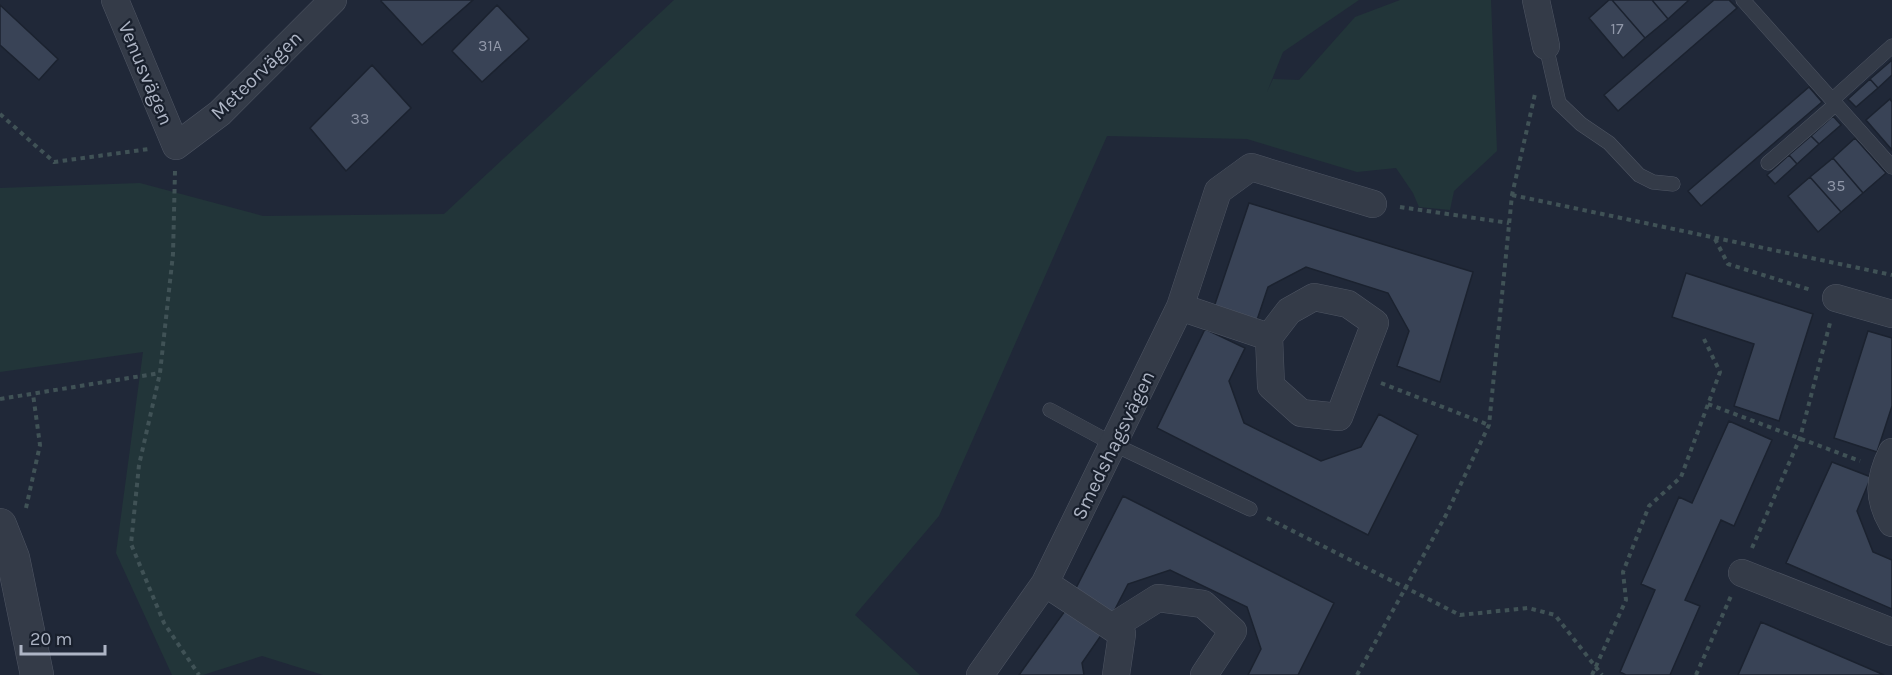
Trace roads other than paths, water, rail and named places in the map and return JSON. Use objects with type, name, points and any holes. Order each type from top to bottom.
[{"type":"street","name":"Venusvägen","points":[[115,0],[176,146]]},
{"type":"street","name":"Meteorvägen","points":[[176,146],[220,113],[333,0]]},
{"type":"street","points":[[1543,4],[1546,46]]},
{"type":"street","name":"Smedshagsvägen","points":[[980,675],[1045,583],[1180,307],[1218,191],[1251,167],[1374,204]]},
{"type":"street","points":[[1314,297],[1348,304],[1375,323],[1339,417],[1301,412],[1271,386],[1269,337],[1289,312],[1314,297]]},
{"type":"street","points":[[1836,298],[1892,314]]},
{"type":"street","points":[[1180,307],[1269,337]]},
{"type":"street","points":[[1888,461],[1881,489],[1884,509],[1892,523]]},
{"type":"street","points":[[13,517],[13,558],[37,675]]},
{"type":"street","points":[[1742,573],[1892,632]]},
{"type":"street","points":[[1045,583],[1122,634],[1116,675]]},
{"type":"street","points":[[1112,627],[1158,598],[1203,604],[1233,631],[1204,675]]},
{"type":"lane","points":[[1743,0],[1892,167]]},
{"type":"lane","points":[[1546,46],[1559,103],[1581,124],[1609,143],[1639,175],[1653,182],[1672,184]]},
{"type":"lane","points":[[1768,163],[1892,46]]},
{"type":"lane","points":[[1050,410],[1113,444],[1250,509]]}]
